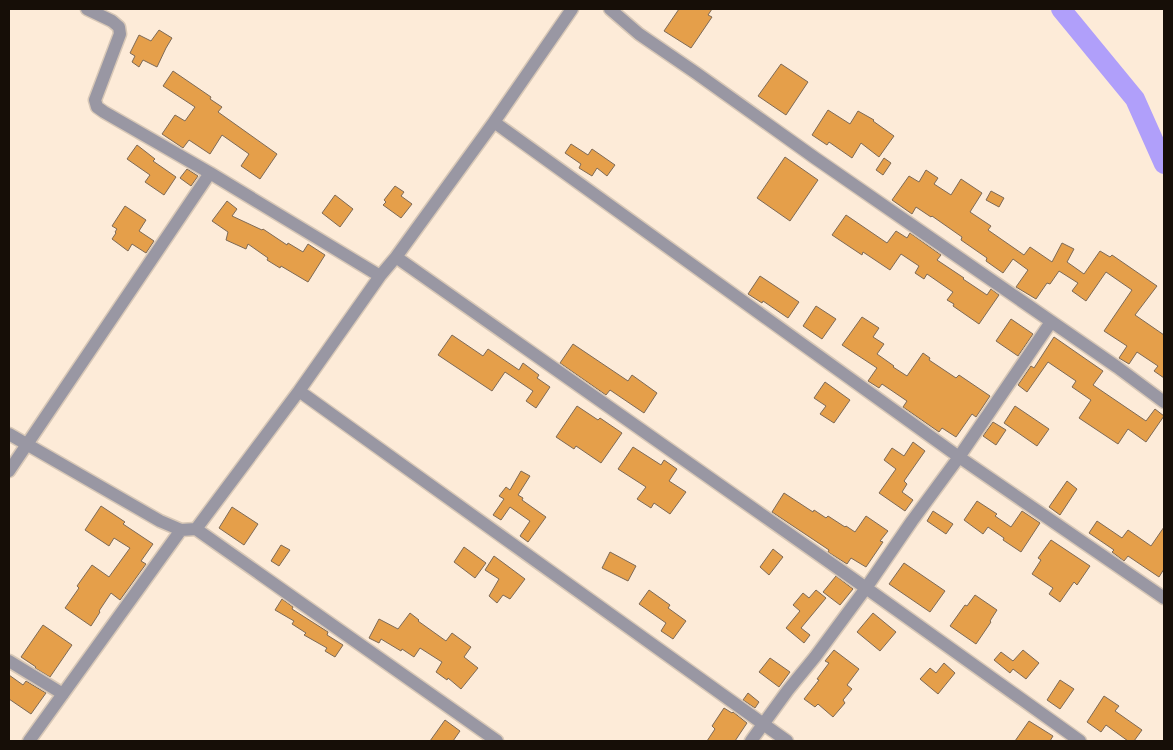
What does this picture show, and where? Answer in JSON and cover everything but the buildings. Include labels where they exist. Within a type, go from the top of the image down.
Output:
[{"type":"street","points":[[87,9],[112,21],[119,27],[120,34],[95,100],[97,107],[380,276]]},
{"type":"street","points":[[196,529],[299,391],[380,276],[396,257],[494,122],[572,9]]},
{"type":"street","points":[[610,9],[639,34],[1117,367],[1164,402]]},
{"type":"street","points":[[494,122],[959,457],[1164,598]]},
{"type":"street","points":[[9,471],[210,173]]},
{"type":"street","points":[[396,257],[1080,741]]},
{"type":"street","points":[[751,741],[866,588],[959,457],[1051,322]]},
{"type":"street","points":[[299,391],[787,741]]},
{"type":"street","points":[[9,434],[160,521],[181,530],[196,529],[497,741]]},
{"type":"street","points":[[28,741],[181,530]]},
{"type":"street","points":[[9,661],[63,694]]},
{"type":"waterway","points":[[1061,9],[1135,99],[1164,164]]}]
